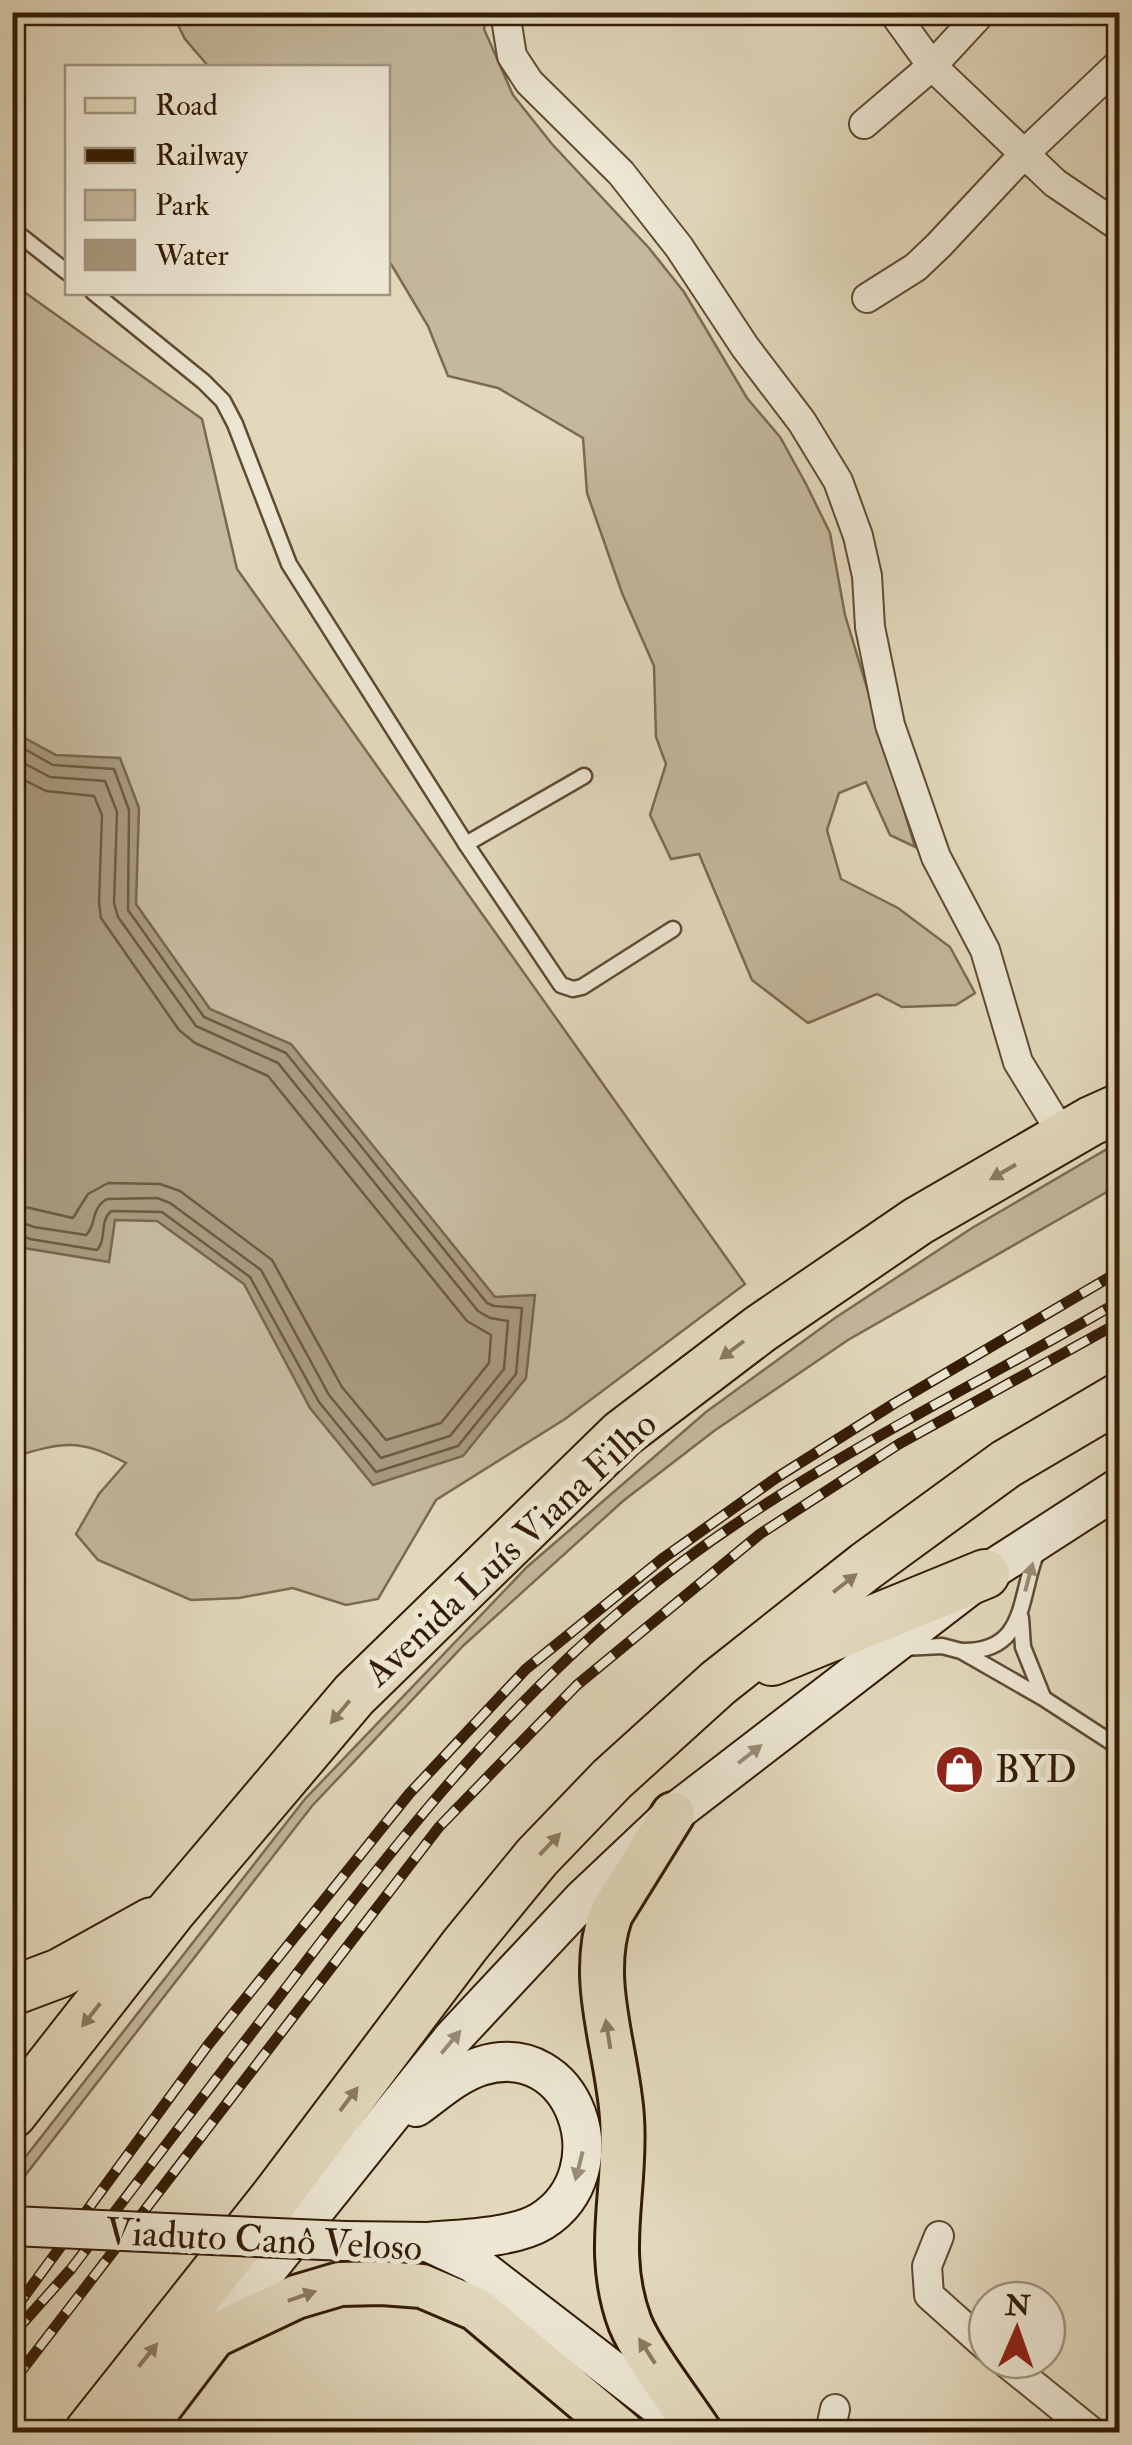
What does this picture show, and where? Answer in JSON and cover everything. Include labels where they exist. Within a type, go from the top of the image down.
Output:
[{"type":"highway","name":"Avenida Luís Viana Filho","points":[[12,2114],[172,1910],[354,1696],[622,1434],[760,1329],[902,1232],[1098,1116]]},
{"type":"highway","points":[[90,2432],[279,2192],[465,1945],[537,1857],[612,1779],[718,1683],[866,1566],[1006,1464],[1120,1396]]},
{"type":"highway","points":[[718,1683],[985,1574]]},
{"type":"highway","points":[[12,1991],[60,1973],[172,1910]]},
{"type":"main road","points":[[141,2432],[454,2038],[582,1900],[673,1814],[883,1650],[985,1574],[1120,1487]]},
{"type":"main road","points":[[673,1814],[611,1914],[605,1929],[603,1985],[622,2114],[624,2157],[615,2242],[617,2279],[632,2326],[697,2432]]},
{"type":"main road","points":[[370,2142],[458,2075],[484,2065],[528,2066],[555,2080],[572,2100],[584,2145],[581,2168],[572,2190],[556,2208],[540,2223],[510,2231],[428,2242]]},
{"type":"main road","name":"Viaduto Canô Veloso","points":[[12,2226],[428,2242],[473,2263],[697,2432]]},
{"type":"main road","points":[[214,2336],[296,2297],[340,2284],[422,2286],[476,2310],[622,2432]]},
{"type":"street","points":[[505,12],[512,56],[529,82],[621,173],[802,422],[838,481],[864,562],[870,627],[890,725],[936,856],[985,950],[1018,1062],[1098,1116]]},
{"type":"street","points":[[893,12],[932,66],[1055,183],[1120,226]]},
{"type":"street","points":[[864,124],[932,66],[982,12]]},
{"type":"street","points":[[867,298],[916,267],[1026,152],[1120,63]]},
{"type":"street","points":[[939,2236],[927,2266],[929,2295],[967,2328]]},
{"type":"street","points":[[1028,2380],[1092,2432]]},
{"type":"lane","points":[[12,228],[65,270]]},
{"type":"lane","points":[[96,295],[223,401],[289,564],[466,844],[561,985],[582,987],[674,930]]},
{"type":"lane","points":[[466,844],[584,776]]},
{"type":"lane","points":[[1043,1698],[1023,1647],[1021,1613],[1032,1564],[1044,1536]]},
{"type":"lane","points":[[883,1650],[931,1646],[980,1652],[1008,1636],[1021,1613]]},
{"type":"lane","points":[[961,1651],[1120,1748]]},
{"type":"green space","points":[[172,13],[488,13],[484,29],[513,95],[684,292],[747,398],[780,437],[806,484],[830,533],[845,615],[915,847],[890,835],[866,782],[839,793],[827,830],[841,879],[898,908],[950,947],[975,993],[956,1005],[902,1007],[877,994],[808,1023],[752,980],[699,854],[671,859],[650,815],[666,764],[656,737],[654,666],[622,593],[587,493],[583,438],[498,388],[448,376],[428,326],[390,264],[390,65],[207,65],[185,39]]},
{"type":"green space","points":[[13,284],[202,419],[237,569],[745,1284],[565,1419],[436,1500],[378,1599],[346,1605],[293,1588],[239,1598],[191,1600],[98,1560],[76,1534],[99,1494],[126,1463],[95,1449],[70,1445],[13,1457]]},
{"type":"green space","points":[[1119,1142],[1119,1185],[848,1340],[714,1431],[623,1501],[464,1645],[312,1806],[13,2191],[13,2173],[305,1799],[527,1567],[706,1412],[835,1318],[972,1228]]},
{"type":"water","points":[[12,731],[56,755],[120,758],[139,808],[136,904],[210,1009],[291,1044],[495,1297],[535,1295],[526,1378],[463,1456],[373,1485],[310,1408],[244,1284],[157,1221],[115,1220],[109,1262],[24,1248],[13,1239]]},
{"type":"railway","points":[[12,2313],[208,2045],[409,1794],[526,1669],[662,1559],[776,1478],[1120,1271]]},
{"type":"railway","points":[[12,2335],[71,2269],[409,1830],[492,1735],[582,1645],[687,1558],[746,1517],[869,1442],[1120,1301]]},
{"type":"railway","points":[[12,2383],[439,1827],[577,1685],[760,1534],[899,1444],[1120,1322]]},
{"type":"place","name":"BYD","points":[[960,1769]]}]
